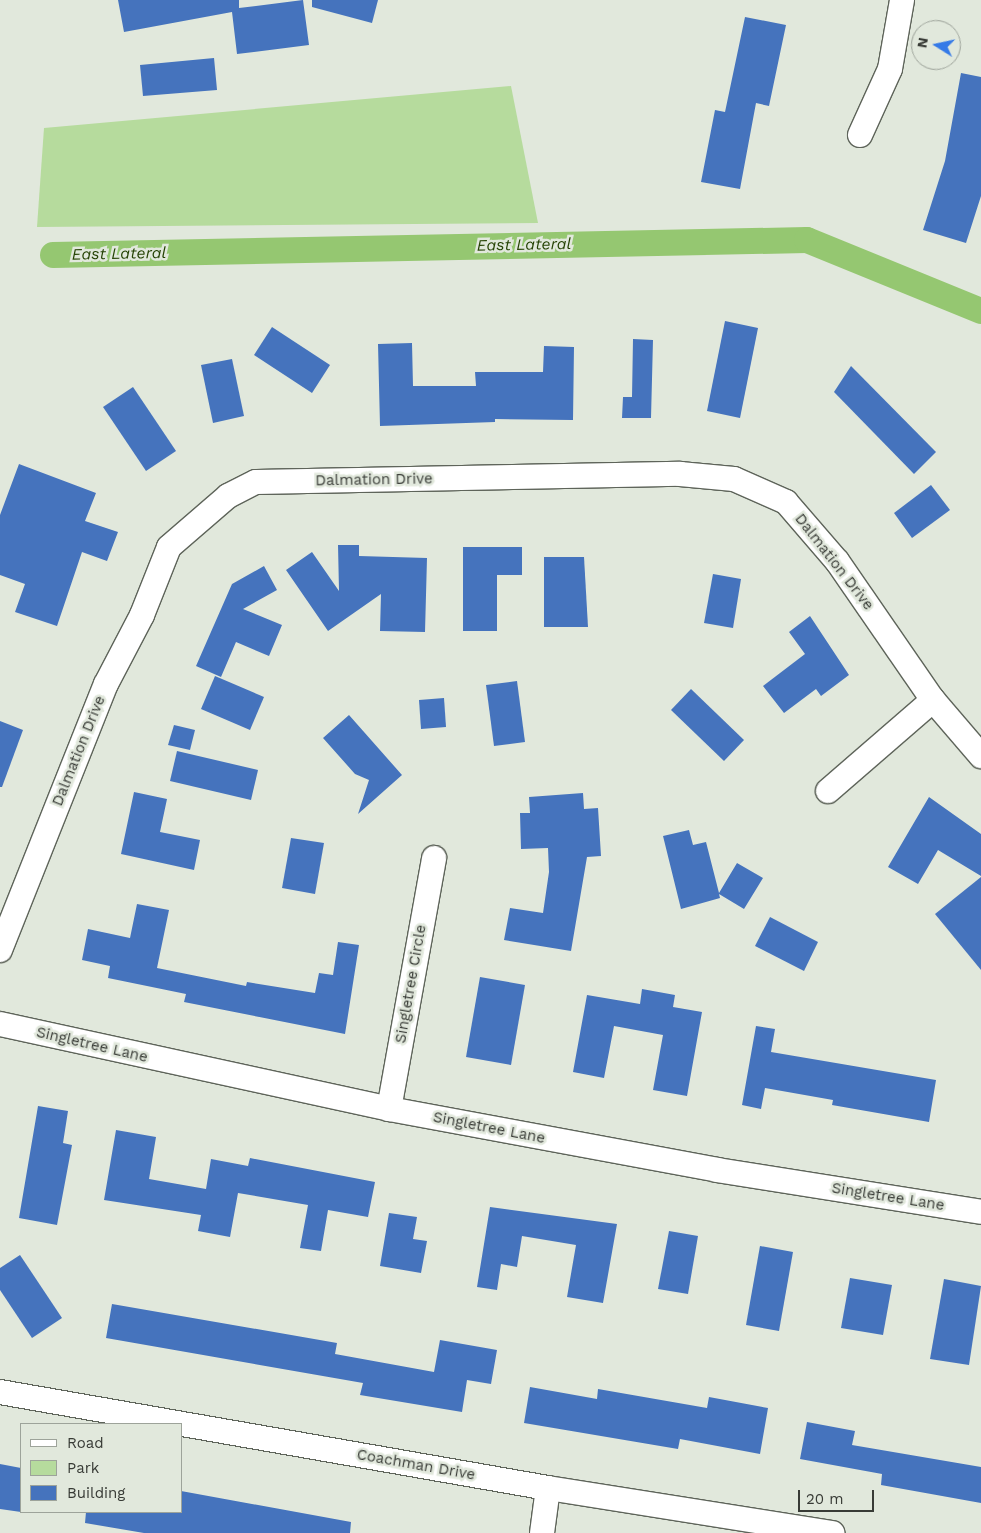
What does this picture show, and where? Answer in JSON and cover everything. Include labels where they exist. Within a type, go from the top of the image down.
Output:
[{"type":"street","points":[[860,135],[890,69],[902,0]]},
{"type":"street","name":"Dalmation Drive","points":[[0,950],[106,684],[142,615],[169,547],[228,496],[256,482],[680,474],[734,479],[786,502],[837,561],[933,700],[981,756]]},
{"type":"street","points":[[828,791],[933,700]]},
{"type":"street","name":"Singletree Circle","points":[[389,1109],[434,858]]},
{"type":"street","name":"Singletree Lane","points":[[0,1024],[389,1109],[717,1170],[981,1212]]},
{"type":"street","name":"Coachman Drive","points":[[0,1392],[177,1423]]},
{"type":"street","name":"Coachman Drive","points":[[182,1424],[548,1488],[832,1533]]},
{"type":"street","points":[[542,1533],[548,1488]]},
{"type":"green space","points":[[511,86],[538,223],[37,227],[44,128]]},
{"type":"building","points":[[118,0],[239,0],[239,8],[303,0],[309,45],[237,54],[232,12],[124,32]]},
{"type":"building","points":[[312,0],[378,0],[372,23],[312,7]]},
{"type":"building","points":[[745,17],[786,25],[769,106],[756,103],[740,189],[701,182],[715,110],[725,112]]},
{"type":"building","points":[[214,58],[217,90],[143,96],[140,65]]},
{"type":"building","points":[[961,73],[981,77],[981,196],[966,243],[923,230],[945,161]]},
{"type":"building","points":[[725,321],[758,328],[740,418],[707,411]]},
{"type":"building","points":[[272,327],[330,365],[312,393],[254,355]]},
{"type":"building","points":[[633,339],[653,340],[651,418],[622,418],[623,397],[632,397]]},
{"type":"building","points":[[412,343],[413,386],[476,386],[475,372],[543,372],[544,346],[574,347],[573,420],[495,419],[495,422],[380,426],[378,344]]},
{"type":"building","points":[[232,359],[244,416],[213,423],[201,365]]},
{"type":"building","points":[[851,366],[936,452],[914,474],[834,392]]},
{"type":"building","points":[[133,387],[176,451],[146,471],[103,407]]},
{"type":"building","points":[[19,464],[96,493],[85,521],[118,532],[107,561],[82,552],[57,626],[15,612],[25,584],[0,575],[0,515]]},
{"type":"building","points":[[931,485],[950,510],[912,538],[894,513]]},
{"type":"building","points":[[338,545],[359,545],[359,556],[427,558],[425,632],[380,631],[381,594],[328,631],[286,570],[312,552],[339,591]]},
{"type":"building","points":[[463,547],[522,547],[522,575],[497,575],[497,631],[463,631]]},
{"type":"building","points":[[544,557],[584,557],[588,627],[544,627]]},
{"type":"building","points":[[264,566],[277,590],[243,609],[282,625],[269,656],[236,642],[221,677],[196,666],[232,584]]},
{"type":"building","points":[[713,574],[741,579],[733,628],[704,623]]},
{"type":"building","points":[[810,616],[849,675],[821,696],[816,689],[784,713],[763,686],[805,654],[789,632]]},
{"type":"building","points":[[215,676],[264,697],[250,730],[201,709]]},
{"type":"building","points":[[517,681],[525,742],[494,746],[486,685]]},
{"type":"building","points":[[691,689],[744,740],[724,761],[671,710]]},
{"type":"building","points":[[444,698],[446,727],[421,729],[419,700]]},
{"type":"building","points":[[349,715],[402,775],[358,814],[369,780],[355,774],[323,738]]},
{"type":"building","points":[[0,721],[23,730],[2,787],[0,787]]},
{"type":"building","points":[[174,725],[195,730],[190,750],[168,745]]},
{"type":"building","points":[[177,751],[258,770],[251,800],[170,781]]},
{"type":"building","points":[[134,792],[167,799],[160,832],[200,840],[194,870],[121,854]]},
{"type":"building","points":[[583,793],[584,809],[598,808],[601,856],[587,857],[571,951],[504,940],[510,908],[543,913],[549,872],[548,848],[521,849],[520,813],[530,813],[529,797]]},
{"type":"building","points":[[929,797],[981,834],[981,876],[938,850],[918,884],[888,867]]},
{"type":"building","points":[[689,830],[693,845],[706,842],[719,893],[737,863],[763,878],[744,909],[719,894],[720,898],[681,909],[663,836]]},
{"type":"building","points":[[291,838],[324,843],[315,894],[282,888]]},
{"type":"building","points":[[981,877],[981,970],[935,914]]},
{"type":"building","points":[[137,904],[169,910],[157,968],[246,986],[247,982],[315,993],[319,973],[333,975],[338,942],[359,945],[345,1034],[184,1002],[186,994],[108,978],[110,966],[82,960],[88,929],[130,938]]},
{"type":"building","points":[[770,917],[818,942],[804,971],[755,946]]},
{"type":"building","points":[[480,977],[525,985],[511,1065],[466,1057]]},
{"type":"building","points":[[642,989],[675,995],[673,1007],[702,1012],[687,1096],[653,1090],[663,1035],[614,1026],[604,1078],[573,1072],[587,995],[640,1004]]},
{"type":"building","points":[[756,1026],[775,1029],[771,1052],[936,1080],[929,1122],[832,1105],[833,1100],[765,1088],[761,1109],[742,1105]]},
{"type":"building","points":[[38,1106],[68,1111],[63,1143],[72,1145],[57,1225],[19,1218]]},
{"type":"building","points":[[116,1130],[156,1137],[149,1179],[206,1189],[211,1159],[248,1166],[250,1158],[375,1182],[368,1217],[328,1210],[321,1251],[300,1248],[308,1205],[238,1193],[230,1237],[198,1231],[201,1215],[104,1200]]},
{"type":"building","points":[[490,1207],[617,1224],[603,1303],[567,1297],[576,1245],[522,1236],[517,1267],[501,1264],[497,1290],[477,1287]]},
{"type":"building","points":[[389,1213],[417,1217],[413,1239],[427,1241],[421,1273],[380,1266]]},
{"type":"building","points":[[669,1231],[698,1236],[688,1294],[658,1289]]},
{"type":"building","points":[[760,1246],[793,1252],[779,1331],[746,1325]]},
{"type":"building","points":[[20,1255],[62,1318],[32,1338],[0,1290],[0,1268]]},
{"type":"building","points":[[850,1278],[892,1285],[883,1335],[841,1328]]},
{"type":"building","points":[[944,1279],[981,1286],[969,1365],[930,1359]]},
{"type":"building","points":[[112,1304],[337,1343],[335,1354],[434,1372],[440,1340],[497,1350],[491,1384],[467,1380],[462,1412],[360,1395],[363,1383],[106,1338]]},
{"type":"building","points":[[530,1387],[597,1399],[598,1389],[707,1408],[709,1397],[768,1408],[760,1454],[680,1439],[678,1449],[524,1423]]},
{"type":"building","points":[[807,1422],[855,1431],[852,1445],[981,1467],[981,1503],[881,1485],[882,1474],[800,1459]]},
{"type":"building","points":[[0,1464],[20,1468],[20,1512],[0,1509]]},
{"type":"building","points":[[182,1491],[351,1522],[350,1533],[144,1533],[85,1523],[86,1513],[182,1513]]},
{"type":"waterway","name":"East Lateral","points":[[53,255],[807,240],[981,311]]}]
